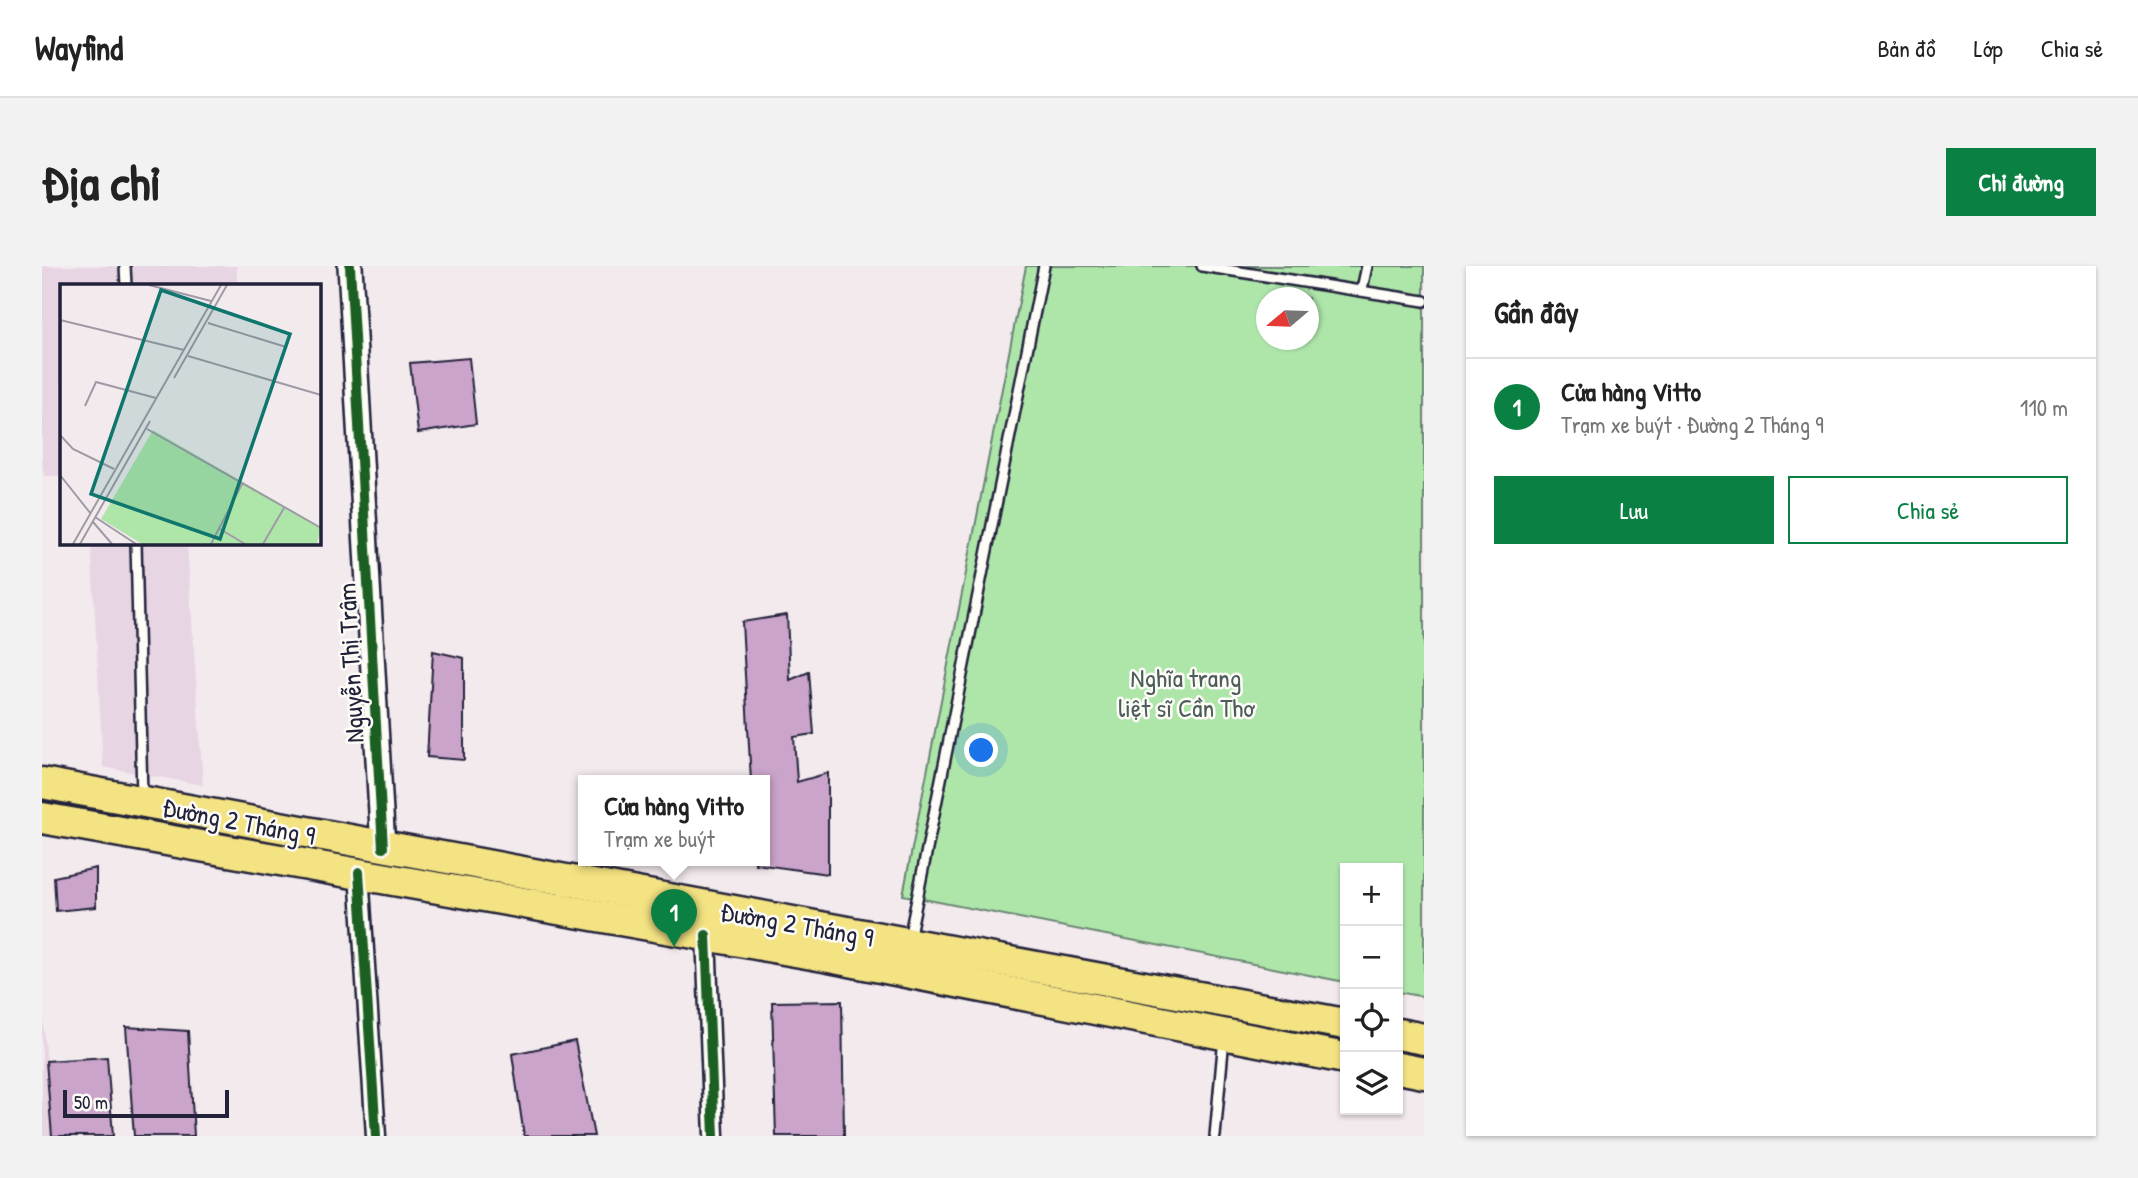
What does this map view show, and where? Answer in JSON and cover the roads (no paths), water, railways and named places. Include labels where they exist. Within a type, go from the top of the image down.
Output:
[{"type":"highway","name":"Đường 2 Tháng 9","points":[[42,783],[1340,1023]]},
{"type":"highway","name":"Đường 2 Tháng 9","points":[[42,818],[706,934],[1340,1057]]},
{"type":"highway","points":[[1206,999],[1213,1034]]},
{"type":"highway","points":[[1403,1035],[1424,1039]]},
{"type":"highway","points":[[1403,1069],[1424,1073]]},
{"type":"street","name":"Nguyễn Thị Trâm","points":[[350,266],[383,848]]},
{"type":"street","points":[[359,872],[376,1136]]},
{"type":"street","points":[[706,934],[714,1136]]},
{"type":"lane","points":[[125,266],[126,284]]},
{"type":"lane","points":[[908,944],[1044,266]]},
{"type":"lane","points":[[1202,266],[1362,289],[1424,301]]},
{"type":"lane","points":[[1362,289],[1367,266]]},
{"type":"lane","points":[[136,544],[143,802]]},
{"type":"lane","points":[[1213,1034],[1215,1136]]},
{"type":"place","name":"Cửa hàng Vitto","points":[[674,947]]},
{"type":"park label","name":"Nghĩa trang liệt sĩ Cần Thơ","points":[[1186,692]]}]
